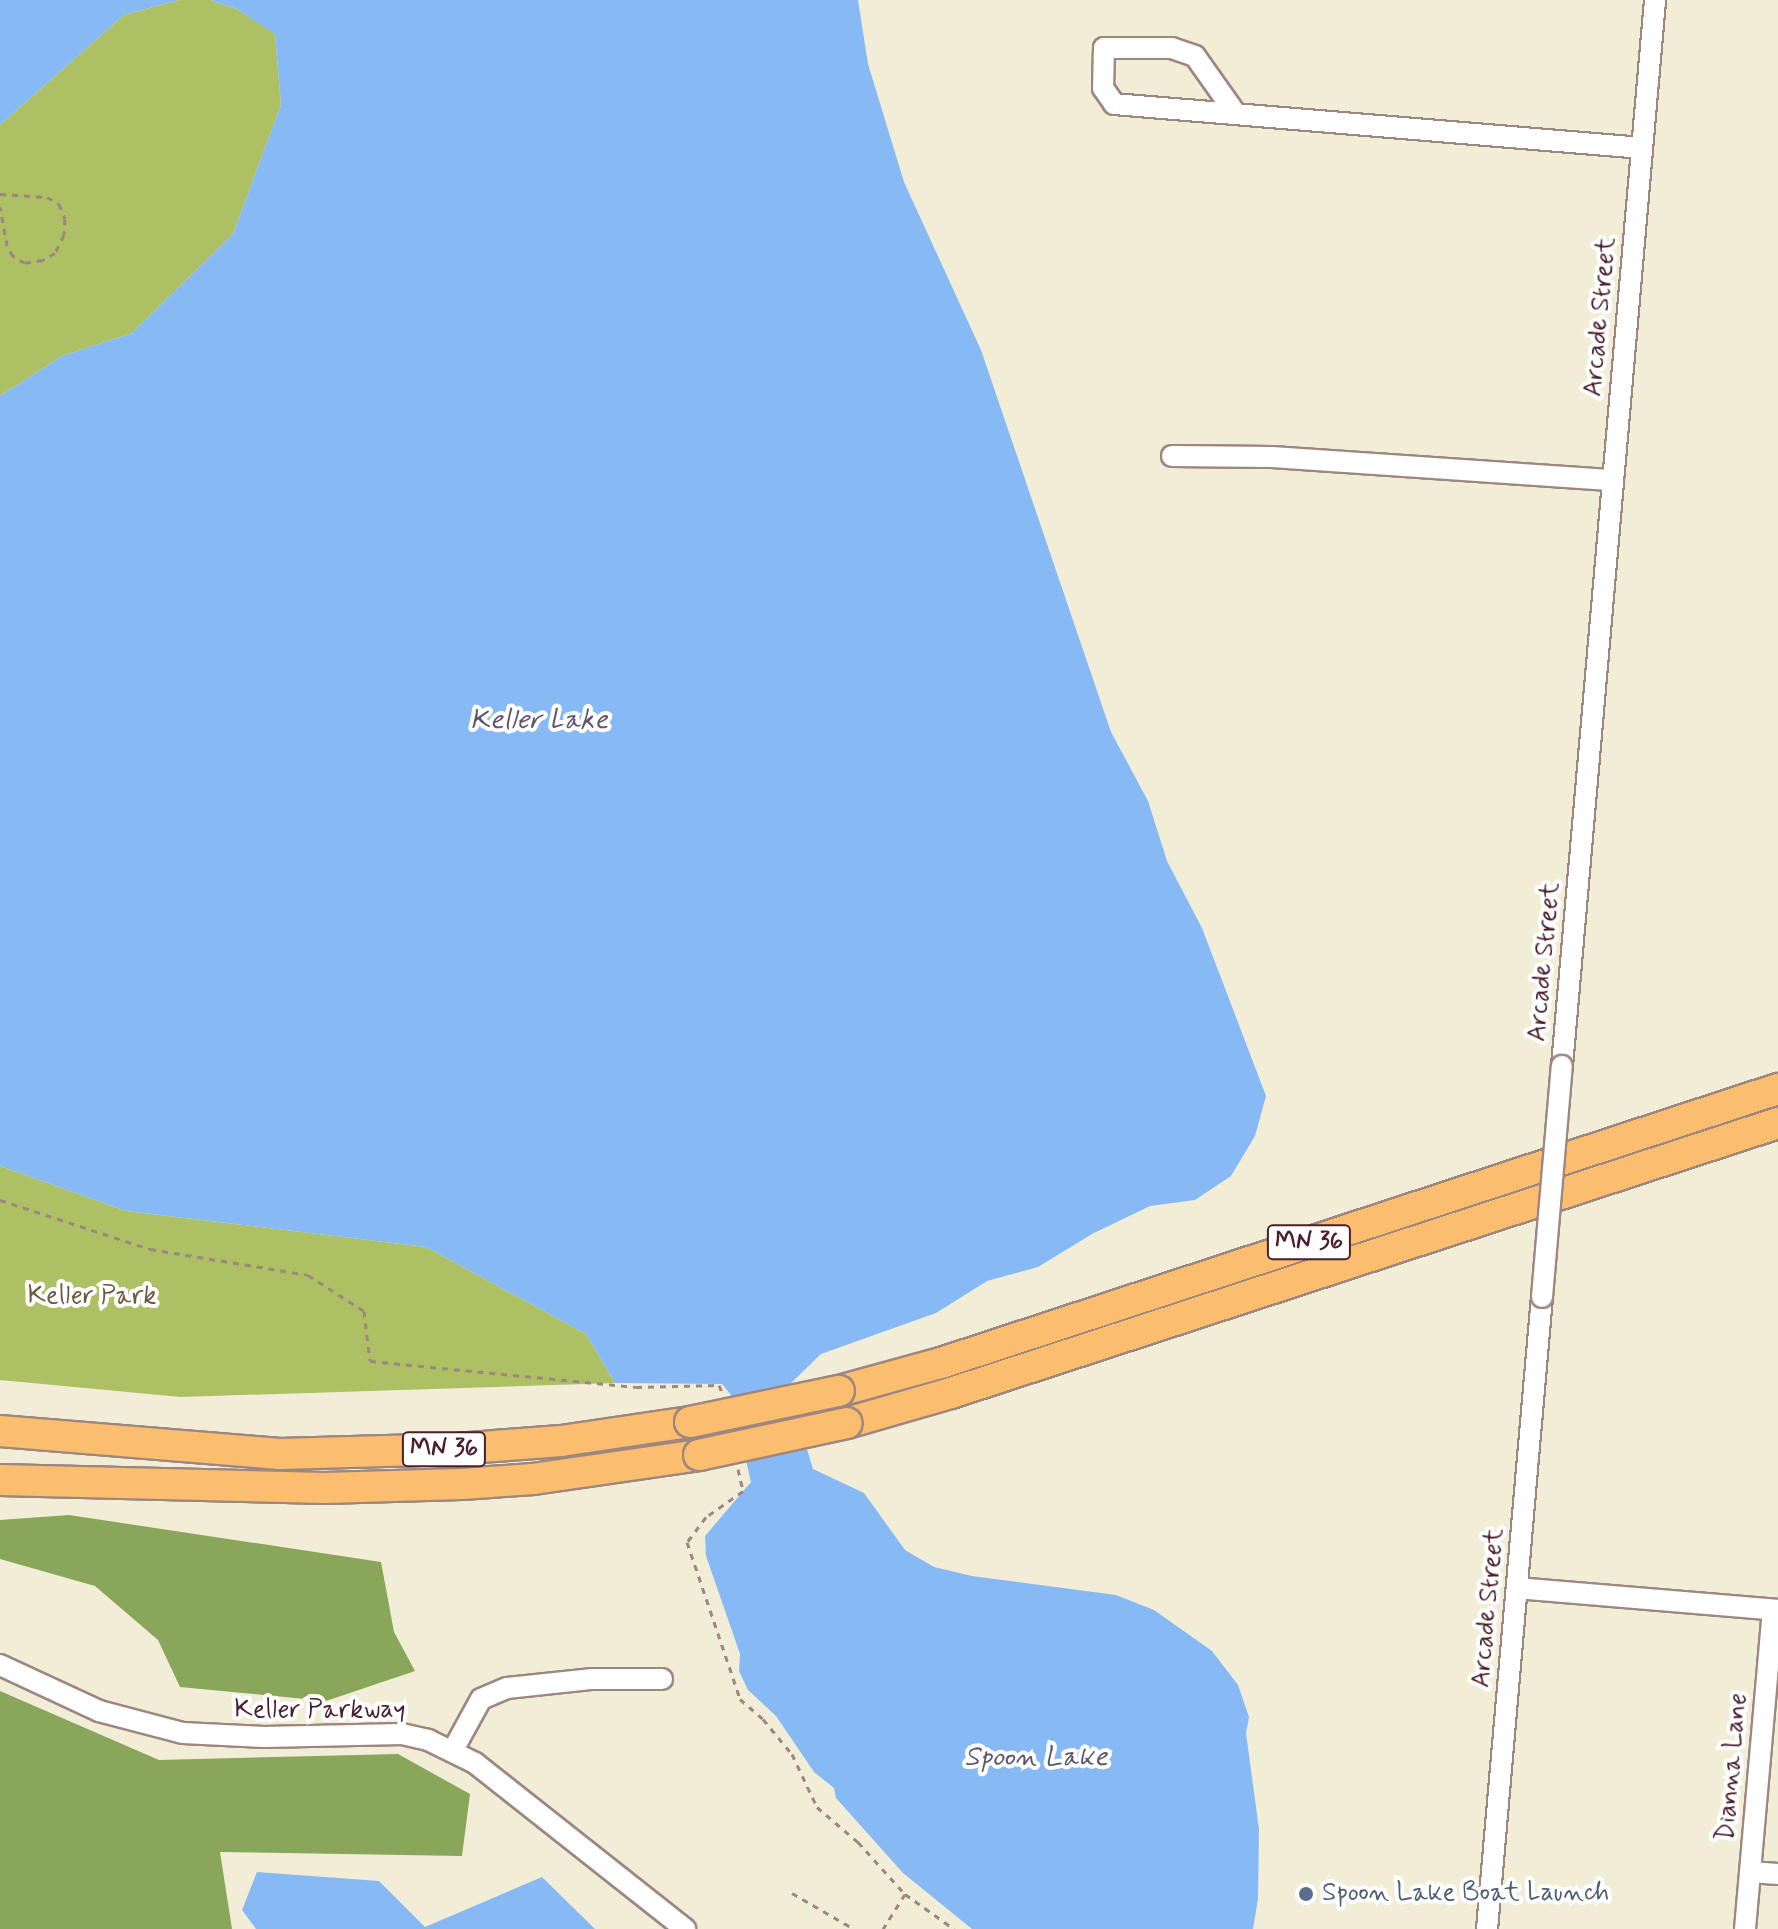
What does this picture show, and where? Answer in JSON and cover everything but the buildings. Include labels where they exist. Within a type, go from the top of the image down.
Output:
[{"type":"highway","name":"MN 36","points":[[0,1431],[197,1450],[280,1454],[456,1449],[561,1441],[690,1422],[839,1391],[941,1363],[1778,1089]]},
{"type":"highway","name":"MN 36","points":[[0,1461],[325,1488],[533,1479],[699,1455],[847,1423],[951,1393],[1778,1123]]},
{"type":"highway","points":[[0,1415],[197,1450]]},
{"type":"highway","points":[[0,1480],[325,1488]]},
{"type":"street","name":"Arcade Street","points":[[1487,1929],[1655,0]]},
{"type":"street","points":[[1236,114],[1195,56],[1172,48],[1104,48],[1103,88],[1114,104],[1642,148]]},
{"type":"street","points":[[1172,456],[1272,457],[1613,480]]},
{"type":"street","points":[[1517,1588],[1775,1610]]},
{"type":"street","name":"Dianna Lane","points":[[1745,1929],[1775,1610]]},
{"type":"street","name":"Keller Parkway","points":[[0,1665],[99,1711],[183,1733],[264,1737],[402,1734],[453,1750],[475,1763],[685,1929]]},
{"type":"street","points":[[453,1750],[481,1699],[507,1688],[591,1679],[662,1679]]},
{"type":"street","points":[[1750,1872],[1778,1874]]},
{"type":"path","points":[[0,194],[47,197],[59,204],[65,219],[64,235],[55,253],[43,260],[25,263],[13,256],[7,246],[0,207]]},
{"type":"path","points":[[0,1200],[150,1249],[308,1275],[364,1311],[370,1361],[636,1387],[719,1385],[723,1396]]},
{"type":"path","points":[[743,1491],[706,1517],[687,1542],[740,1699],[763,1719],[792,1754],[817,1807],[858,1842],[905,1894],[954,1929]]},
{"type":"path","points":[[792,1893],[854,1929]]},
{"type":"path","points":[[883,1929],[905,1894]]},
{"type":"green space","points":[[179,0],[210,0],[237,9],[275,33],[281,105],[233,234],[132,333],[62,356],[0,396],[0,125],[124,15]]},
{"type":"green space","name":"Keller Park","points":[[0,1166],[126,1211],[426,1247],[586,1334],[615,1383],[181,1397],[0,1380]]},
{"type":"green space","points":[[69,1515],[381,1562],[394,1632],[415,1671],[326,1701],[180,1687],[158,1640],[95,1586],[0,1559],[0,1520]]},
{"type":"green space","points":[[0,1691],[159,1760],[398,1754],[470,1794],[462,1856],[220,1852],[232,1929],[0,1929]]},
{"type":"water","points":[[0,0],[179,0],[124,15],[0,125]]},
{"type":"water","name":"Keller Lake","points":[[210,0],[858,0],[868,64],[904,182],[981,350],[1111,732],[1148,801],[1167,861],[1202,928],[1266,1096],[1255,1136],[1231,1176],[1195,1200],[1150,1206],[1092,1234],[1038,1267],[987,1281],[936,1313],[821,1354],[788,1386],[813,1469],[864,1493],[905,1550],[934,1567],[972,1576],[1116,1595],[1154,1610],[1212,1651],[1238,1685],[1249,1717],[1246,1733],[1259,1829],[1258,1899],[1253,1929],[972,1929],[903,1873],[836,1798],[834,1788],[814,1772],[776,1716],[748,1690],[739,1671],[740,1654],[706,1556],[705,1536],[751,1482],[731,1395],[722,1384],[615,1383],[586,1334],[426,1247],[126,1211],[0,1166],[0,396],[62,356],[132,333],[233,234],[281,105],[275,34],[237,9]]},
{"type":"water","points":[[257,1872],[379,1881],[425,1927],[542,1877],[595,1929],[256,1929],[242,1910]]},
{"type":"place","name":"Spoon Lake Boat Launch","points":[[1306,1894]]},
{"type":"water label","name":"Spoon Lake","points":[[1036,1758]]}]
